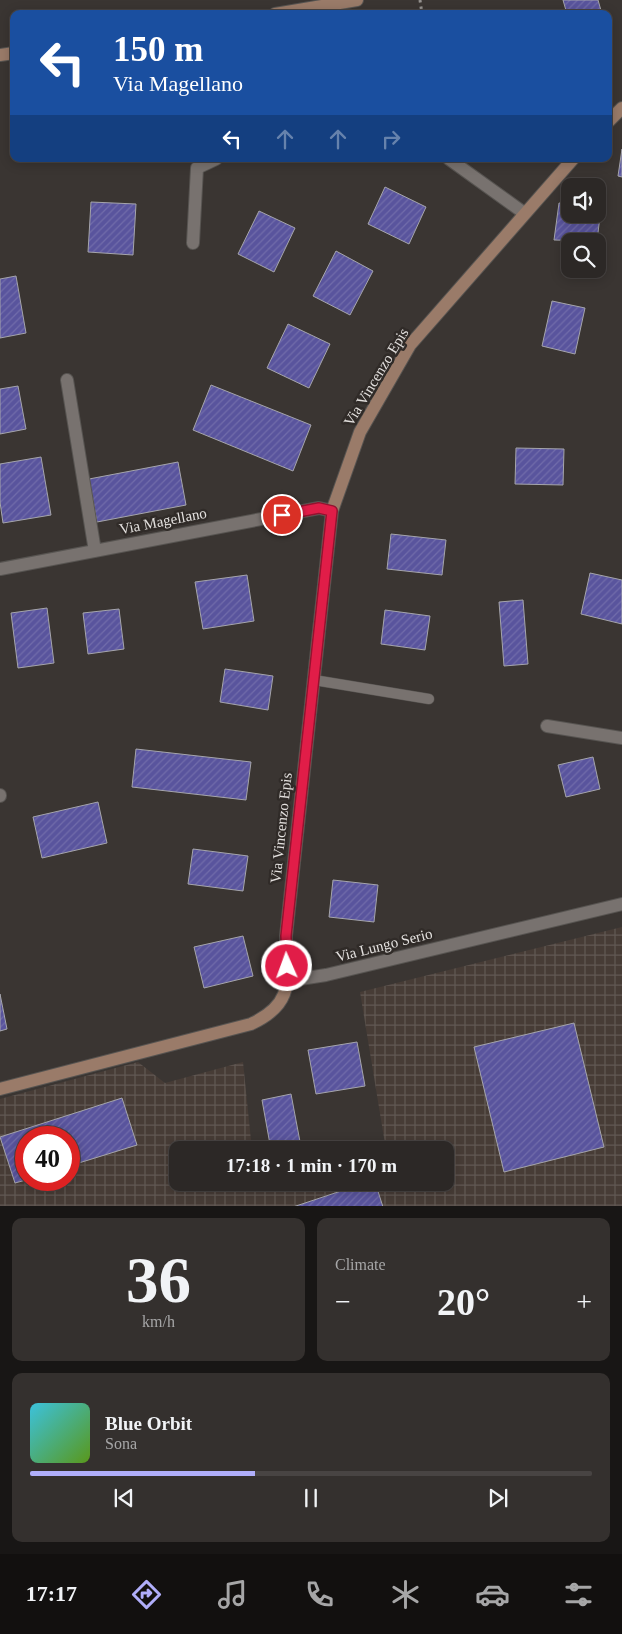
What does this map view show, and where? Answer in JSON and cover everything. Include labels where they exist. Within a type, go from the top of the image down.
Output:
[{"type":"street","points":[[298,10],[357,0]]},
{"type":"street","points":[[612,118],[622,108]]},
{"type":"street","points":[[193,243],[197,168],[210,162]]},
{"type":"street","points":[[453,162],[524,213]]},
{"type":"street","name":"Via Vincenzo Epis","points":[[287,981],[286,936],[332,511],[360,432],[410,345],[570,162]]},
{"type":"street","points":[[67,380],[95,551]]},
{"type":"street","name":"Via Magellano","points":[[0,569],[319,508],[332,511]]},
{"type":"street","points":[[547,726],[622,738]]},
{"type":"street","name":"Via Lungo Serio","points":[[287,981],[326,975],[622,904]]},
{"type":"street","points":[[0,1089],[251,1024],[272,1013],[283,996],[287,981]]},
{"type":"lane","points":[[314,680],[429,699]]},
{"type":"shaded area","points":[[622,927],[622,1206],[0,1206],[0,1099],[138,1062],[165,1083],[243,1062],[251,1141],[169,1141],[169,1191],[454,1191],[454,1141],[385,1141],[360,992]]},
{"type":"building","points":[[563,0],[598,0],[601,10],[566,10]]},
{"type":"building","points":[[622,149],[622,177],[618,176]]},
{"type":"building","points":[[385,187],[426,207],[409,244],[368,224]]},
{"type":"building","points":[[91,202],[136,204],[133,255],[88,252]]},
{"type":"building","points":[[559,203],[561,203],[561,223],[599,223],[598,233],[561,233],[561,240],[554,240]]},
{"type":"building","points":[[259,211],[295,228],[274,272],[238,254]]},
{"type":"building","points":[[336,251],[373,271],[350,315],[313,296]]},
{"type":"building","points":[[16,276],[26,333],[0,338],[0,279]]},
{"type":"building","points":[[552,301],[585,308],[575,354],[542,346]]},
{"type":"building","points":[[288,324],[330,344],[309,388],[267,368]]},
{"type":"building","points":[[211,385],[311,425],[293,471],[193,430]]},
{"type":"building","points":[[18,386],[26,429],[0,434],[0,389]]},
{"type":"building","points":[[516,448],[564,449],[563,485],[515,484]]},
{"type":"building","points":[[41,457],[51,515],[3,523],[0,502],[0,464]]},
{"type":"building","points":[[178,462],[186,505],[97,522],[89,479]]},
{"type":"building","points":[[391,534],[446,540],[442,575],[387,569]]},
{"type":"building","points":[[590,573],[622,580],[622,624],[581,614]]},
{"type":"building","points":[[247,575],[254,621],[203,629],[195,582]]},
{"type":"building","points":[[523,600],[528,664],[504,666],[499,602]]},
{"type":"building","points":[[47,608],[54,663],[18,668],[11,613]]},
{"type":"building","points":[[119,609],[124,649],[88,654],[83,613]]},
{"type":"building","points":[[385,610],[430,616],[425,650],[381,644]]},
{"type":"building","points":[[225,669],[273,676],[268,710],[220,702]]},
{"type":"building","points":[[136,749],[251,762],[246,800],[132,787]]},
{"type":"building","points":[[593,757],[600,789],[566,797],[558,765]]},
{"type":"building","points":[[98,802],[107,843],[42,858],[33,817]]},
{"type":"building","points":[[193,849],[248,856],[243,891],[188,884]]},
{"type":"building","points":[[333,880],[378,885],[374,922],[329,917]]},
{"type":"building","points":[[243,936],[253,976],[204,988],[194,947]]},
{"type":"building","points":[[0,994],[7,1029],[0,1031]]},
{"type":"building","points":[[574,1023],[604,1147],[504,1172],[474,1047]]},
{"type":"building","points":[[357,1042],[365,1086],[316,1094],[308,1050]]},
{"type":"building","points":[[291,1094],[300,1141],[269,1141],[262,1100]]},
{"type":"building","points":[[122,1098],[137,1145],[80,1163],[80,1126],[34,1126]]},
{"type":"building","points":[[15,1132],[15,1183],[0,1137]]},
{"type":"building","points":[[341,1191],[378,1191],[383,1206],[296,1206]]},
{"type":"route","points":[[282,515],[319,508],[332,511],[286,936],[287,966]]}]
